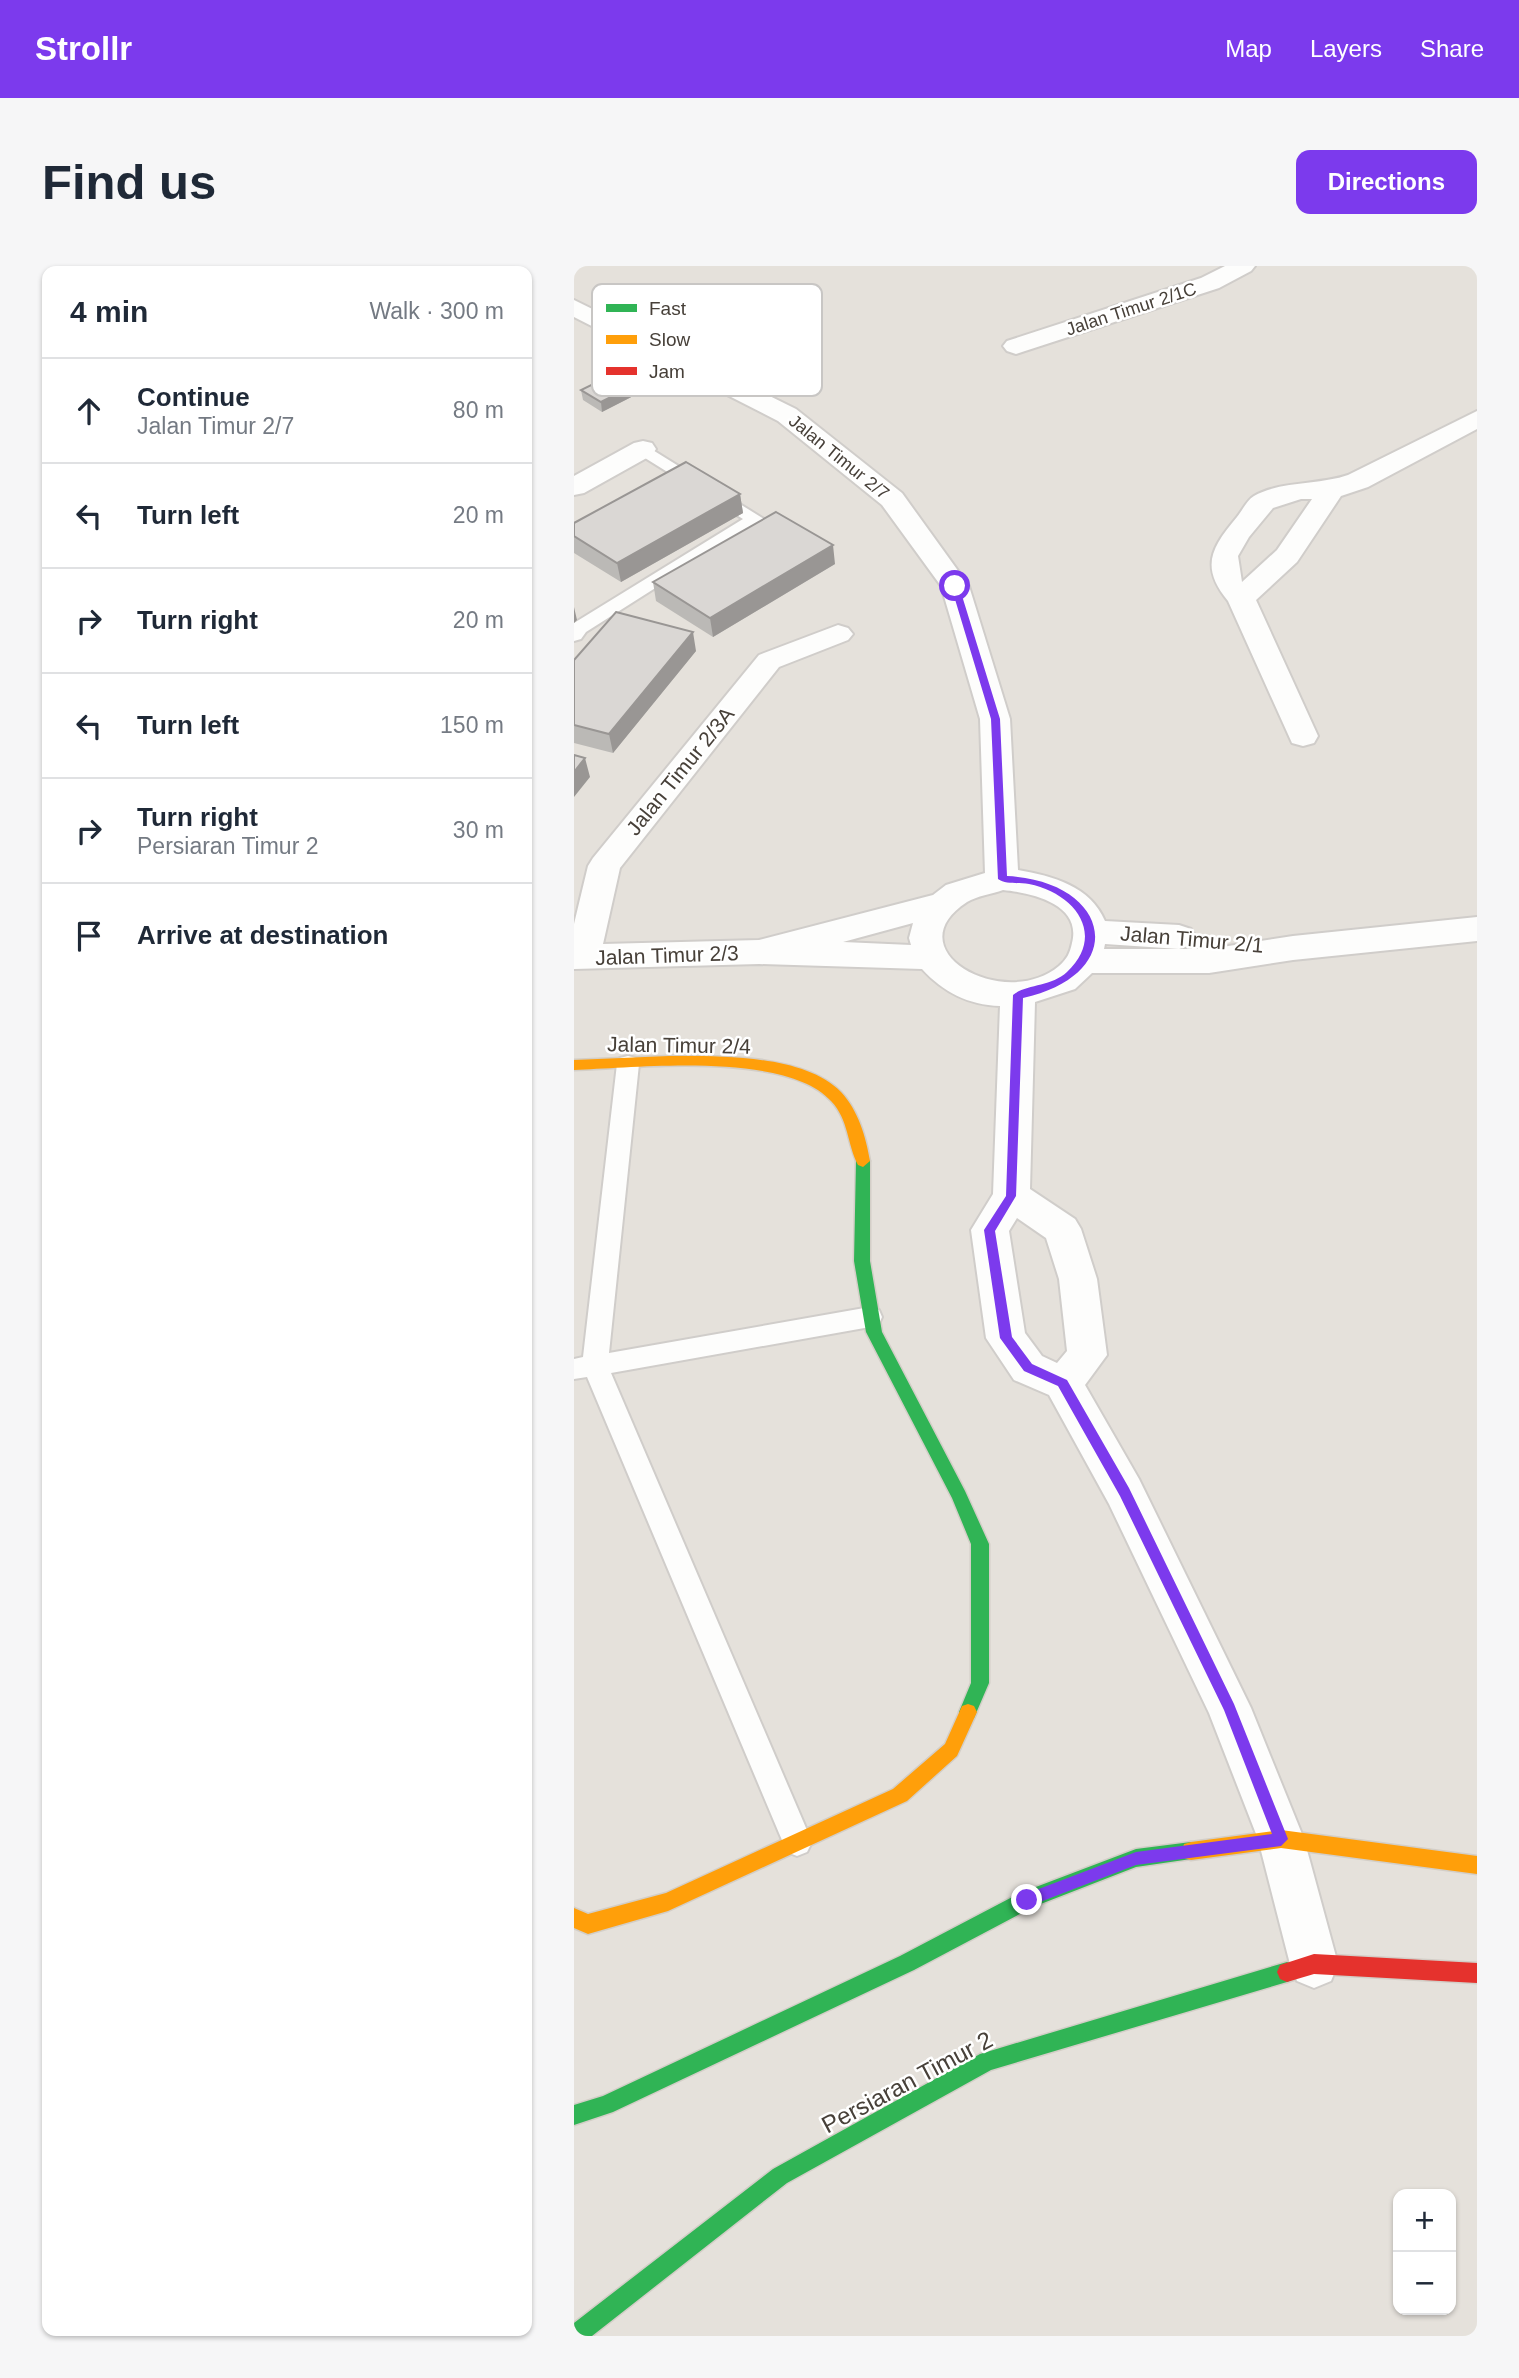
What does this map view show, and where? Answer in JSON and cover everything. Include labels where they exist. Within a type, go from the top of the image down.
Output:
[{"type":"street","name":"Jalan Timur 2/1C","points":[[1016,346],[1210,283],[1243,266]]},
{"type":"street","name":"Jalan Timur 2/7","points":[[574,307],[592,316]]},
{"type":"street","name":"Jalan Timur 2/7","points":[[750,396],[787,415],[892,499],[955,586],[995,719],[1002,879]]},
{"type":"street","points":[[1303,736],[1241,598],[1228,583],[1224,556],[1237,534],[1263,502],[1299,491],[1331,490],[1358,481],[1477,419]]},
{"type":"street","points":[[574,487],[643,449]]},
{"type":"street","points":[[1241,598],[1287,556],[1331,490]]},
{"type":"street","name":"Jalan Timur 2/3A","points":[[579,957],[604,866],[637,823],[769,661],[838,634]]},
{"type":"street","points":[[1002,879],[1028,880],[1052,887],[1071,899],[1085,914],[1087,946],[1068,977],[1045,989],[1018,995],[990,995],[964,988],[943,975],[930,958],[925,940],[928,922],[939,905],[956,891],[978,883],[1002,879]]},
{"type":"street","points":[[759,952],[939,905]]},
{"type":"street","name":"Jalan Timur 2/1","points":[[1087,946],[1209,961],[1293,948],[1477,929]]},
{"type":"street","points":[[759,952],[930,958]]},
{"type":"street","name":"Jalan Timur 2/3","points":[[579,957],[759,952]]},
{"type":"street","points":[[1018,995],[1011,1196],[990,1230],[1006,1338],[1028,1368],[1062,1383],[1124,1492],[1218,1684],[1281,1839],[1314,1964]]},
{"type":"street","name":"Jalan Timur 2/4","points":[[574,1065],[745,1063],[792,1073],[829,1089],[850,1116],[864,1166],[862,1250],[870,1317]]},
{"type":"street","points":[[1011,1196],[1062,1228],[1078,1279],[1087,1355],[1062,1383]]},
{"type":"street","points":[[574,1918],[588,1924],[668,1902],[900,1795],[951,1750],[979,1683],[980,1544],[959,1496],[878,1343],[870,1317]]},
{"type":"street","points":[[574,2115],[606,2105],[895,1969],[1027,1900],[1136,1858],[1281,1839],[1477,1866]]},
{"type":"street","name":"Persiaran Timur 2","points":[[575,2336],[780,2176],[987,2061],[1314,1964],[1477,1973]]},
{"type":"lane","points":[[574,635],[579,628],[755,519],[643,449]]},
{"type":"lane","points":[[628,1065],[584,1367],[797,1842]]},
{"type":"lane","points":[[584,1367],[870,1317]]},
{"type":"shaded area","points":[[574,266],[1477,266],[1477,2336],[574,2336]]},
{"type":"building","points":[[592,385],[592,396],[613,396],[601,402],[581,390]]},
{"type":"building","points":[[686,462],[740,494],[617,563],[574,536],[574,523]]},
{"type":"building","points":[[776,512],[833,545],[710,618],[653,582]]},
{"type":"building","points":[[616,612],[693,632],[609,734],[574,725],[574,660]]},
{"type":"building","points":[[574,755],[585,758],[574,772]]},
{"type":"traffic: fast","points":[[863,1161],[862,1261],[874,1332],[959,1496],[980,1544],[980,1683],[968,1712]]},
{"type":"traffic: fast","points":[[574,2115],[606,2105],[907,1963],[1027,1900],[1136,1858],[1191,1851]]},
{"type":"traffic: fast","points":[[575,2336],[780,2176],[987,2061],[1287,1972]]},
{"type":"traffic: slow","points":[[574,1065],[705,1061],[741,1063],[804,1076],[828,1089],[842,1103],[856,1132],[863,1161]]},
{"type":"traffic: slow","points":[[574,1918],[588,1924],[668,1902],[900,1795],[951,1750],[968,1712]]},
{"type":"traffic: slow","points":[[1191,1851],[1281,1839],[1477,1865]]},
{"type":"traffic: jam","points":[[1287,1972],[1314,1964],[1477,1973]]},
{"type":"route","points":[[955,586],[995,719],[1002,879],[1028,880],[1052,887],[1071,899],[1085,914],[1091,932],[1090,947],[1084,961],[1068,977],[1045,989],[1018,995],[1011,1196],[990,1230],[1006,1338],[1028,1368],[1062,1383],[1124,1492],[1229,1708],[1281,1839],[1136,1858],[1027,1900]]}]
